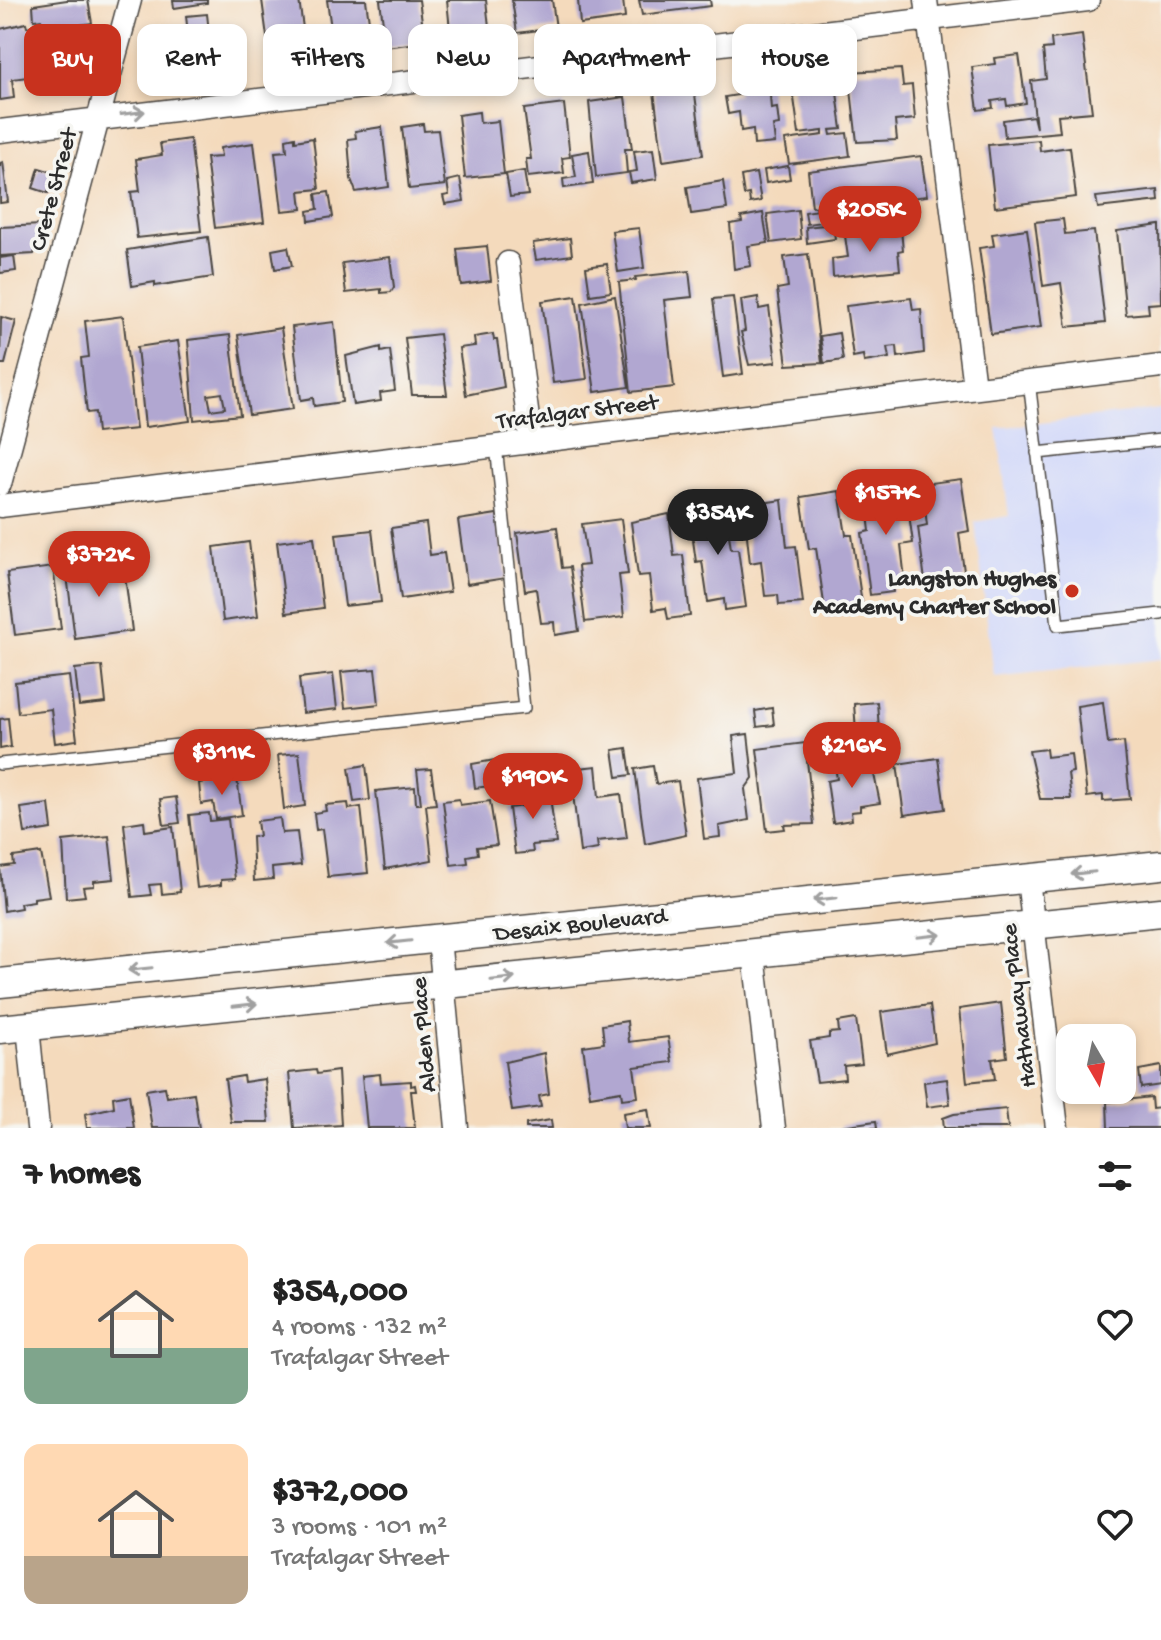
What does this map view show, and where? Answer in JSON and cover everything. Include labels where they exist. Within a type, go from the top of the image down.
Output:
[{"type":"street","name":"Crete Street","points":[[0,484],[130,0]]},
{"type":"street","points":[[0,131],[928,9],[1088,0]]},
{"type":"street","points":[[928,9],[974,387]]},
{"type":"street","points":[[508,263],[531,442]]},
{"type":"street","name":"Trafalgar Street","points":[[0,506],[1161,366]]},
{"type":"street","name":"Desaix Boulevard","points":[[0,983],[1161,865]]},
{"type":"street","name":"Hathaway Place","points":[[1028,879],[1057,1128]]},
{"type":"street","name":"Desaix Boulevard","points":[[14,1028],[1161,912]]},
{"type":"street","name":"Alden Place","points":[[439,938],[457,1128]]},
{"type":"street","points":[[754,954],[774,1128]]},
{"type":"street","points":[[14,1028],[38,1128]]},
{"type":"lane","points":[[1029,381],[1058,625],[1161,614]]},
{"type":"lane","points":[[1037,453],[1161,440]]},
{"type":"lane","points":[[0,764],[524,708],[496,446]]},
{"type":"shaded area","name":"Langston Hughes Academy Charter School","points":[[1161,409],[1161,659],[994,677],[975,522],[1009,516],[997,428]]},
{"type":"building","points":[[88,0],[92,23],[42,24],[41,19],[34,20],[33,5]]},
{"type":"building","points":[[173,0],[207,0],[207,3],[174,8]]},
{"type":"building","points":[[262,0],[299,0],[302,24],[265,24]]},
{"type":"building","points":[[327,0],[366,0],[369,24],[330,24]]},
{"type":"building","points":[[380,0],[419,0],[422,24],[408,24],[408,44],[392,46],[392,24],[383,24]]},
{"type":"building","points":[[447,0],[486,0],[489,24],[449,24]]},
{"type":"building","points":[[512,0],[552,0],[555,24],[534,24],[534,31],[518,33]]},
{"type":"building","points":[[578,0],[623,0],[625,18],[580,24]]},
{"type":"building","points":[[639,0],[710,0],[711,6],[642,15]]},
{"type":"building","points":[[207,14],[208,24],[187,24],[186,16]]},
{"type":"building","points":[[26,24],[24,77],[12,79],[14,98],[0,100],[0,29]]},
{"type":"building","points":[[1082,35],[1092,112],[1058,115],[1060,132],[1005,137],[1003,120],[1033,116],[1036,128],[1031,81],[1046,79],[1043,49],[1052,48],[1051,39]]},
{"type":"building","points":[[1019,55],[1026,103],[1007,106],[1006,99],[992,101],[993,108],[978,110],[972,67],[995,64],[994,58]]},
{"type":"building","points":[[901,69],[903,86],[912,85],[915,119],[895,121],[897,140],[857,142],[852,96],[857,96],[857,72]]},
{"type":"building","points":[[655,96],[695,96],[703,155],[663,161]]},
{"type":"building","points":[[770,96],[771,109],[777,108],[779,125],[773,126],[775,143],[754,145],[753,129],[741,131],[739,112],[728,114],[725,97]]},
{"type":"building","points":[[794,96],[837,96],[842,129],[830,130],[831,135],[847,133],[850,156],[789,164],[785,140],[823,135],[823,131],[799,134]]},
{"type":"building","points":[[625,97],[632,149],[625,149],[627,173],[596,177],[589,102]]},
{"type":"building","points":[[564,104],[570,157],[562,158],[564,173],[528,177],[526,159],[531,159],[524,109]]},
{"type":"building","points":[[479,112],[480,123],[498,121],[504,174],[465,178],[458,115]]},
{"type":"building","points":[[423,124],[424,131],[438,130],[445,185],[409,189],[402,127]]},
{"type":"building","points":[[382,127],[389,187],[356,192],[351,179],[348,139],[356,138],[355,131]]},
{"type":"building","points":[[295,137],[295,141],[313,138],[319,189],[300,191],[302,209],[282,211],[275,152],[287,151],[286,139]]},
{"type":"building","points":[[190,139],[201,231],[137,238],[131,192],[140,191],[136,159],[162,155],[160,143]]},
{"type":"building","points":[[1039,140],[1040,151],[1070,147],[1076,197],[995,207],[988,145]]},
{"type":"building","points":[[254,143],[264,222],[215,228],[206,158],[221,157],[220,148]]},
{"type":"building","points":[[653,149],[657,179],[631,183],[629,172],[637,171],[634,151]]},
{"type":"building","points":[[589,151],[593,184],[564,188],[563,179],[576,177],[572,154]]},
{"type":"building","points":[[921,156],[927,196],[829,208],[831,221],[807,224],[805,212],[825,209],[825,206],[812,207],[808,171]]},
{"type":"building","points":[[3,162],[8,202],[0,203],[0,163]]},
{"type":"building","points":[[788,166],[790,179],[766,183],[764,170]]},
{"type":"building","points":[[39,168],[55,173],[48,193],[33,188]]},
{"type":"building","points":[[524,171],[528,195],[510,197],[506,174]]},
{"type":"building","points":[[756,173],[761,201],[750,203],[749,194],[744,195],[741,176]]},
{"type":"building","points":[[460,178],[464,201],[445,204],[443,196],[449,195],[447,181]]},
{"type":"building","points":[[723,181],[727,209],[691,214],[687,187]]},
{"type":"building","points":[[1158,190],[1159,201],[1098,208],[1096,197]]},
{"type":"building","points":[[329,192],[333,217],[309,221],[308,211],[318,209],[316,194]]},
{"type":"building","points":[[798,210],[801,239],[771,243],[767,214]]},
{"type":"building","points":[[763,213],[768,243],[748,246],[751,266],[734,269],[730,224],[742,222],[741,217]]},
{"type":"building","points":[[1063,219],[1065,234],[1094,231],[1105,323],[1067,327],[1061,283],[1043,286],[1035,222]]},
{"type":"building","points":[[833,224],[835,239],[807,243],[806,227]]},
{"type":"building","points":[[42,225],[34,254],[0,256],[0,227]]},
{"type":"building","points":[[1160,225],[1161,303],[1148,304],[1149,313],[1126,315],[1117,231]]},
{"type":"building","points":[[639,228],[644,268],[618,272],[612,231]]},
{"type":"building","points":[[1027,229],[1041,327],[991,334],[979,248],[994,246],[992,234]]},
{"type":"building","points":[[901,230],[903,250],[898,251],[900,270],[833,277],[832,259],[848,257],[845,236]]},
{"type":"building","points":[[208,237],[213,277],[155,286],[155,282],[132,286],[127,250]]},
{"type":"building","points":[[570,238],[572,255],[536,260],[533,243]]},
{"type":"building","points":[[487,246],[491,281],[461,285],[457,249]]},
{"type":"building","points":[[288,247],[292,266],[275,269],[272,250]]},
{"type":"building","points":[[808,254],[822,363],[787,365],[777,289],[788,287],[784,257]]},
{"type":"building","points":[[14,256],[16,271],[0,273],[0,258]]},
{"type":"building","points":[[390,257],[394,287],[391,292],[381,293],[381,289],[346,293],[342,263]]},
{"type":"building","points":[[607,264],[611,292],[590,295],[586,267]]},
{"type":"building","points":[[689,271],[692,297],[664,300],[674,387],[631,392],[619,282],[636,280],[635,277]]},
{"type":"building","points":[[576,296],[587,379],[553,383],[542,301]]},
{"type":"building","points":[[615,296],[629,387],[595,392],[582,303]]},
{"type":"building","points":[[733,297],[743,374],[723,377],[713,299]]},
{"type":"building","points":[[758,297],[759,309],[769,307],[776,362],[749,365],[741,332],[745,331],[741,300]]},
{"type":"building","points":[[911,298],[913,310],[921,309],[924,353],[898,357],[897,346],[887,347],[889,358],[864,362],[863,355],[853,357],[846,306]]},
{"type":"building","points":[[123,316],[136,429],[97,433],[95,412],[87,413],[81,358],[89,357],[85,321]]},
{"type":"building","points":[[1,317],[16,321],[5,364],[0,364]]},
{"type":"building","points":[[334,322],[342,402],[314,406],[313,398],[301,400],[292,327]]},
{"type":"building","points":[[281,328],[293,409],[249,415],[238,335]]},
{"type":"building","points":[[839,333],[843,360],[824,363],[820,336]]},
{"type":"building","points":[[439,334],[447,395],[412,395],[405,338]]},
{"type":"building","points":[[493,334],[494,340],[497,340],[504,387],[466,395],[459,348],[475,346],[474,337]]},
{"type":"building","points":[[230,335],[240,415],[194,420],[188,340]],"holes":[[[222,393],[225,408],[211,410],[208,395]]]},
{"type":"building","points":[[178,341],[190,421],[145,427],[137,347]]},
{"type":"building","points":[[381,347],[381,352],[390,350],[395,391],[380,393],[381,401],[353,405],[346,356]]},
{"type":"building","points":[[961,479],[969,531],[959,533],[965,579],[925,581],[918,527],[927,525],[922,484]]},
{"type":"building","points":[[905,485],[913,543],[901,545],[905,580],[892,581],[893,592],[870,595],[862,533],[870,531],[865,490]]},
{"type":"building","points":[[839,491],[846,535],[852,535],[863,611],[826,617],[816,548],[809,549],[801,497]]},
{"type":"building","points":[[782,500],[787,547],[796,546],[803,603],[779,605],[778,595],[765,596],[761,561],[750,563],[744,509]]},
{"type":"building","points":[[725,506],[731,549],[738,549],[746,607],[725,610],[724,599],[708,602],[702,561],[696,562],[689,511]]},
{"type":"building","points":[[497,514],[506,578],[467,584],[458,520]]},
{"type":"building","points":[[669,514],[674,556],[683,555],[690,616],[668,619],[666,608],[653,610],[649,575],[638,576],[631,522]]},
{"type":"building","points":[[621,519],[628,574],[619,575],[624,617],[585,622],[578,566],[588,565],[582,524]]},
{"type":"building","points":[[426,523],[430,555],[444,553],[450,592],[401,599],[391,528]]},
{"type":"building","points":[[557,527],[562,568],[570,567],[579,631],[555,635],[554,622],[541,623],[536,589],[525,591],[517,533]]},
{"type":"building","points":[[372,530],[381,602],[345,606],[336,534]]},
{"type":"building","points":[[314,537],[323,608],[286,613],[277,542]]},
{"type":"building","points":[[249,542],[258,616],[223,621],[214,547]]},
{"type":"building","points":[[123,560],[132,631],[75,639],[66,567]]},
{"type":"building","points":[[53,567],[61,629],[15,635],[7,573]]},
{"type":"building","points":[[102,666],[106,703],[79,706],[75,669]]},
{"type":"building","points":[[375,669],[379,704],[345,708],[341,672]]},
{"type":"building","points":[[333,674],[337,709],[303,713],[299,678]]},
{"type":"building","points":[[69,676],[77,740],[55,743],[51,709],[18,713],[15,682]]},
{"type":"building","points":[[877,702],[879,729],[856,731],[854,704]]},
{"type":"building","points":[[1103,702],[1108,744],[1124,742],[1130,799],[1103,801],[1103,795],[1087,797],[1077,706]]},
{"type":"building","points":[[772,708],[774,725],[757,727],[755,711]]},
{"type":"building","points":[[8,718],[11,747],[0,749],[0,719]]},
{"type":"building","points":[[748,734],[753,778],[745,789],[749,820],[719,826],[720,837],[704,839],[697,778],[737,773],[733,736]]},
{"type":"building","points":[[805,743],[814,824],[784,825],[785,829],[767,831],[757,749]]},
{"type":"building","points":[[627,748],[631,775],[617,777],[613,750]]},
{"type":"building","points":[[1046,749],[1047,757],[1071,754],[1073,772],[1068,773],[1071,799],[1040,799],[1029,751]]},
{"type":"building","points":[[299,753],[305,806],[284,809],[278,755]]},
{"type":"building","points":[[938,758],[945,809],[904,815],[897,764]]},
{"type":"building","points":[[495,760],[498,785],[475,788],[472,764]]},
{"type":"building","points":[[871,760],[880,803],[860,806],[860,811],[851,812],[852,820],[833,823],[827,781],[837,779],[835,766]]},
{"type":"building","points":[[366,765],[370,800],[354,802],[349,768]]},
{"type":"building","points":[[596,766],[599,797],[621,794],[627,838],[597,841],[598,849],[580,852],[570,769]]},
{"type":"building","points":[[653,766],[656,784],[678,781],[686,835],[645,844],[635,769]]},
{"type":"building","points":[[431,769],[436,804],[426,805],[432,860],[385,869],[376,791],[415,787],[416,804],[421,804],[417,770]]},
{"type":"building","points":[[237,778],[242,815],[216,819],[213,802],[201,804],[199,783]]},
{"type":"building","points":[[549,788],[556,843],[532,845],[533,852],[515,854],[509,808],[525,806],[523,791]]},
{"type":"building","points":[[176,797],[180,823],[164,825],[160,799]]},
{"type":"building","points":[[459,799],[460,805],[490,801],[497,845],[477,847],[478,854],[467,856],[468,863],[451,865],[443,801]]},
{"type":"building","points":[[348,803],[349,809],[361,807],[368,873],[328,877],[322,829],[316,830],[314,813],[326,811],[325,805]]},
{"type":"building","points":[[49,804],[52,829],[25,833],[21,808]]},
{"type":"building","points":[[209,813],[210,821],[228,819],[235,879],[221,880],[221,885],[197,888],[189,815]]},
{"type":"building","points":[[280,818],[282,833],[297,832],[301,865],[272,868],[273,879],[254,881],[252,837],[259,836],[257,821]]},
{"type":"building","points":[[144,821],[145,831],[173,827],[180,892],[162,894],[161,884],[149,885],[151,895],[132,897],[124,824]]},
{"type":"building","points":[[109,836],[114,879],[94,881],[94,886],[83,887],[85,896],[66,898],[63,841]]},
{"type":"building","points":[[41,853],[49,896],[34,898],[34,901],[20,903],[21,908],[4,911],[0,867],[14,865],[13,857]]},
{"type":"building","points":[[1001,1003],[1007,1057],[992,1059],[995,1079],[967,1082],[959,1009]]},
{"type":"building","points":[[930,1005],[935,1043],[887,1054],[881,1012]]},
{"type":"building","points":[[856,1019],[862,1064],[844,1066],[845,1079],[817,1082],[810,1041],[829,1038],[829,1033],[839,1032],[838,1022]]},
{"type":"building","points":[[627,1021],[629,1042],[668,1037],[672,1062],[634,1067],[638,1097],[622,1099],[621,1091],[590,1096],[583,1046],[604,1043],[602,1025]]},
{"type":"building","points":[[544,1053],[549,1094],[539,1096],[541,1107],[512,1111],[505,1062]]},
{"type":"building","points":[[1161,1066],[1161,1085],[1141,1088],[1139,1070]]},
{"type":"building","points":[[316,1070],[317,1074],[338,1071],[341,1125],[294,1128],[289,1073]]},
{"type":"building","points":[[380,1074],[381,1083],[411,1081],[411,1086],[415,1085],[416,1091],[411,1091],[415,1128],[367,1128],[362,1076]]},
{"type":"building","points":[[243,1076],[244,1082],[265,1079],[269,1122],[231,1122],[225,1079]]},
{"type":"building","points":[[947,1079],[950,1104],[927,1107],[924,1082]]},
{"type":"building","points":[[165,1087],[167,1097],[194,1093],[199,1128],[152,1128],[146,1090]]},
{"type":"building","points":[[129,1094],[134,1128],[87,1128],[85,1114],[114,1107],[113,1097]]},
{"type":"building","points":[[1151,1097],[1152,1109],[1161,1108],[1161,1128],[1108,1128],[1107,1104],[1136,1104],[1136,1099]]},
{"type":"building","points":[[648,1109],[651,1128],[625,1128],[623,1113]]},
{"type":"building","points":[[1006,1109],[1008,1128],[944,1128],[943,1118],[954,1114]]},
{"type":"building","points":[[551,1120],[552,1128],[526,1128],[526,1124]]},
{"type":"building","points":[[876,1121],[877,1128],[840,1128],[840,1126]]},
{"type":"place","name":"Langston Hughes Academy Charter School","points":[[1072,591]]}]
